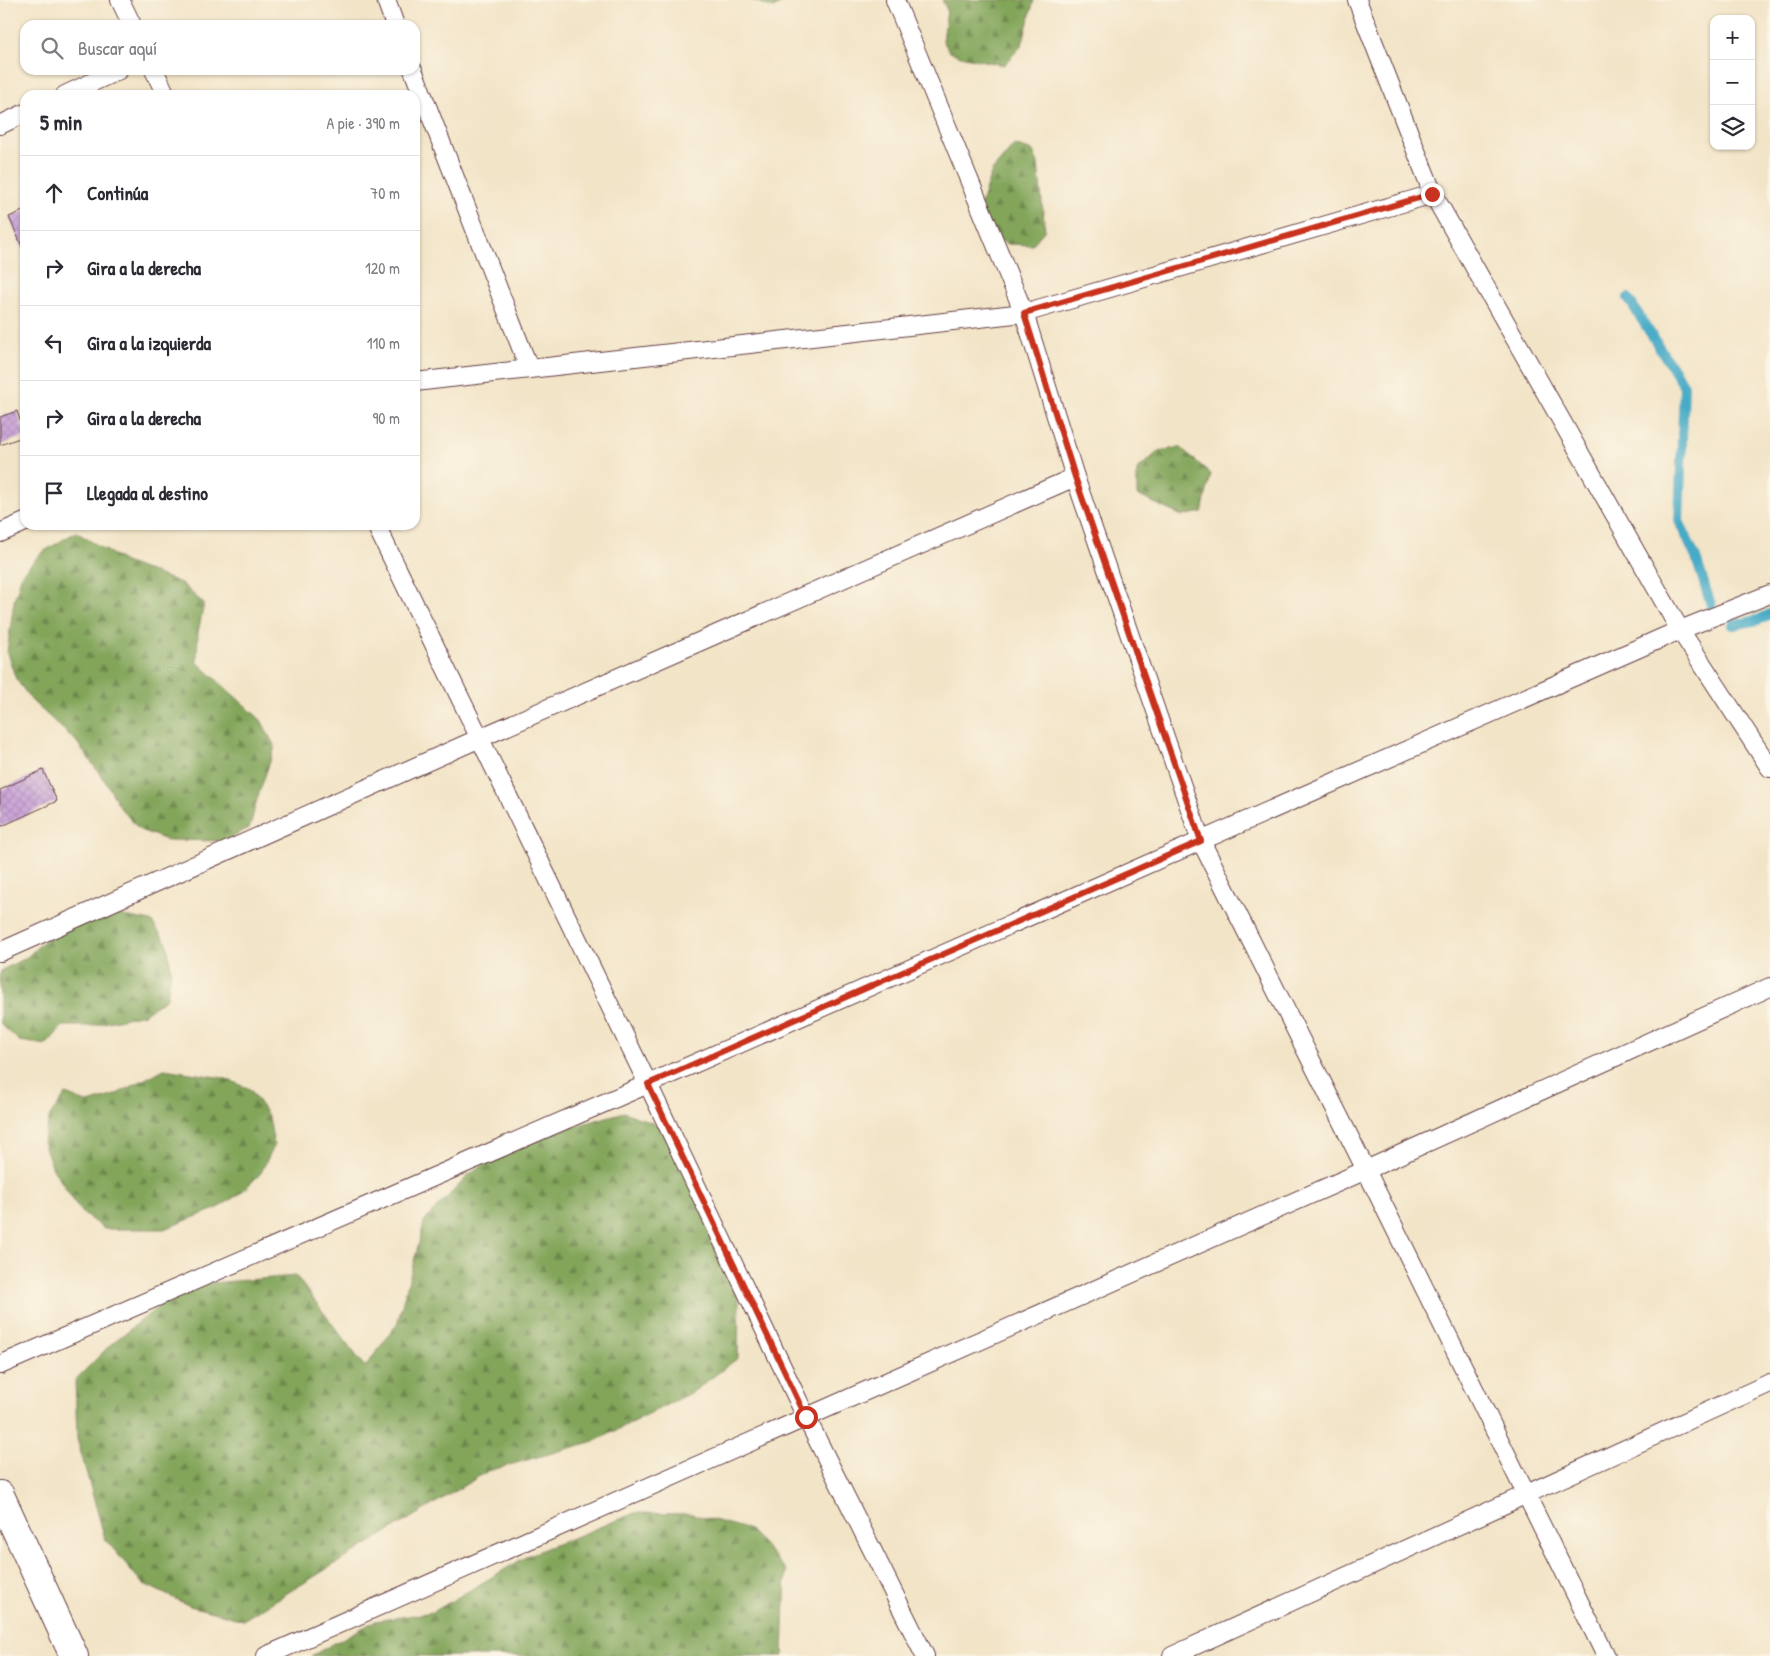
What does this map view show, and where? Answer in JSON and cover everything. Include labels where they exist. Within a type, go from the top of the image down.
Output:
[{"type":"street","points":[[0,1495],[74,1656]]},
{"type":"lane","points":[[120,0],[130,20]]},
{"type":"lane","points":[[386,0],[393,20]]},
{"type":"lane","points":[[895,0],[1024,313],[1075,477],[1201,841],[1606,1656]]},
{"type":"lane","points":[[1357,0],[1432,194],[1680,630],[1770,768]]},
{"type":"lane","points":[[76,90],[108,75]]},
{"type":"lane","points":[[156,75],[164,90]]},
{"type":"lane","points":[[415,75],[529,368]]},
{"type":"lane","points":[[0,125],[20,115]]},
{"type":"lane","points":[[420,381],[1024,313],[1432,194]]},
{"type":"lane","points":[[0,952],[480,738],[1075,477]]},
{"type":"lane","points":[[0,533],[20,524]]},
{"type":"lane","points":[[378,530],[648,1084],[806,1417],[925,1656]]},
{"type":"lane","points":[[0,1365],[648,1084],[1680,630],[1770,594]]},
{"type":"lane","points":[[266,1656],[1366,1170],[1770,987]]},
{"type":"lane","points":[[1172,1656],[1770,1383]]},
{"type":"green space","points":[[752,0],[788,0],[773,8]]},
{"type":"green space","points":[[942,0],[1034,0],[1022,45],[1004,65],[964,57],[950,52],[943,41],[947,10]]},
{"type":"green space","points":[[1014,145],[1033,151],[1038,164],[1045,230],[1032,245],[1008,244],[982,232],[976,217],[992,171]]},
{"type":"green space","points":[[1180,447],[1211,474],[1202,512],[1182,516],[1137,495],[1137,470],[1159,451]]},
{"type":"green space","points":[[76,532],[125,562],[181,583],[204,604],[198,632],[197,662],[261,720],[275,747],[257,799],[250,827],[226,841],[167,840],[140,830],[121,809],[107,784],[76,741],[32,701],[16,679],[7,653],[14,601],[22,574],[41,553]]},
{"type":"green space","points":[[92,910],[151,921],[167,943],[171,970],[167,998],[144,1014],[90,1026],[63,1026],[46,1045],[19,1041],[0,1023],[0,974],[2,970],[27,957],[67,919]]},
{"type":"green space","points":[[164,1069],[224,1078],[250,1089],[269,1117],[274,1145],[261,1173],[242,1192],[218,1208],[164,1229],[104,1229],[81,1212],[53,1169],[43,1142],[50,1116],[66,1094],[88,1103],[115,1095]]},
{"type":"green space","points":[[624,1112],[681,1134],[724,1241],[739,1298],[738,1358],[694,1391],[595,1441],[488,1471],[243,1620],[190,1606],[142,1583],[105,1539],[77,1439],[75,1380],[111,1344],[186,1285],[296,1276],[365,1367],[397,1324],[425,1220],[470,1174],[516,1143]]},
{"type":"green space","points":[[635,1513],[692,1514],[750,1530],[786,1570],[783,1656],[311,1656],[375,1621],[433,1612],[529,1555]]},
{"type":"building","points":[[20,212],[20,242],[9,217]]},
{"type":"building","points":[[17,411],[20,420],[20,438],[0,445],[0,417]]},
{"type":"building","points":[[43,770],[57,801],[0,827],[0,790]]},
{"type":"waterway","points":[[1628,298],[1684,386],[1679,521],[1696,558],[1711,605]]},
{"type":"waterway","points":[[1733,625],[1758,620],[1770,614]]},
{"type":"route","points":[[806,1417],[648,1084],[1201,841],[1075,477],[1024,313],[1432,194]]}]
